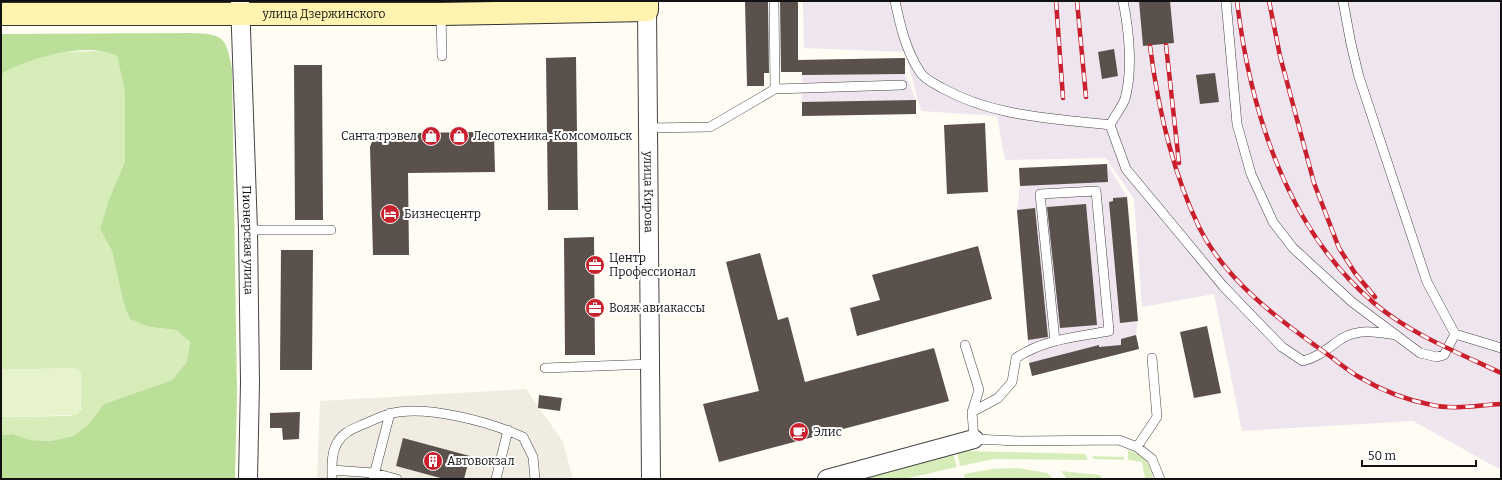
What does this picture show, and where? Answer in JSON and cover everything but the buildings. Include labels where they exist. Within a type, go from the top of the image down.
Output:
[{"type":"main road","name":"улица Дзержинского","points":[[1,14],[85,10],[240,7],[372,10],[441,14],[526,6],[647,6]]},
{"type":"street","name":"улица Кирова","points":[[647,6],[651,479]]},
{"type":"street","name":"Пионерская улица","points":[[240,7],[248,230],[250,383],[248,479]]},
{"type":"street","points":[[827,479],[974,439]]},
{"type":"lane","points":[[774,1],[775,89]]},
{"type":"lane","points":[[895,1],[903,35],[920,74],[934,83],[971,102],[1012,113],[1063,121],[1110,125]]},
{"type":"lane","points":[[1110,125],[1125,100],[1128,81],[1129,52],[1127,18],[1123,1]]},
{"type":"lane","points":[[1226,1],[1237,124],[1251,174],[1273,222],[1294,248],[1340,291],[1420,353],[1437,357],[1444,355],[1455,334]]},
{"type":"lane","points":[[1344,1],[1351,44],[1359,77],[1427,282],[1455,334],[1501,348]]},
{"type":"lane","points":[[441,14],[442,56]]},
{"type":"lane","points":[[648,128],[710,127],[775,89],[902,85]]},
{"type":"lane","points":[[1110,125],[1126,169],[1223,286],[1282,347],[1303,361],[1314,358],[1342,338],[1356,332],[1369,331],[1396,335]]},
{"type":"lane","points":[[972,412],[998,398],[1012,382],[1016,358],[1028,350],[1055,341],[1109,331],[1096,191],[1040,194],[1055,341]]},
{"type":"lane","points":[[248,230],[331,230]]},
{"type":"lane","points":[[965,344],[979,390],[972,412],[974,439],[1020,441],[1119,440],[1137,447],[1152,459],[1160,479]]},
{"type":"lane","points":[[1137,447],[1158,417],[1152,358]]},
{"type":"lane","points":[[545,368],[651,364]]},
{"type":"lane","points":[[397,479],[332,474],[333,456],[337,443],[344,432],[390,413],[423,412],[448,414],[508,430],[523,437],[533,457],[535,479]]},
{"type":"lane","points":[[373,476],[390,413]]},
{"type":"lane","points":[[496,479],[508,430]]},
{"type":"shaded area","points":[[803,1],[1501,1],[1501,470],[1413,421],[1242,431],[1214,294],[1142,307],[1134,199],[1106,158],[1005,160],[997,116],[921,111],[905,52],[804,48]]},
{"type":"shaded area","points":[[905,58],[905,74],[916,100],[916,114],[802,116],[802,60]]},
{"type":"shaded area","points":[[1107,164],[1127,197],[1138,321],[1136,335],[1139,349],[1032,376],[1029,363],[1017,210],[1020,186],[1019,168]]},
{"type":"shaded area","points":[[526,389],[563,442],[573,479],[464,479],[470,456],[403,439],[396,466],[444,479],[317,479],[320,401]]},
{"type":"green space","points":[[1,34],[210,34],[221,39],[225,43],[228,50],[232,69],[237,395],[235,479],[1,479],[1,435],[12,434],[31,440],[51,441],[73,436],[87,426],[104,404],[172,380],[187,362],[190,342],[176,330],[150,327],[130,319],[123,301],[112,251],[100,229],[109,199],[125,161],[125,92],[117,56],[91,50],[60,53],[29,61],[15,67],[3,73],[1,82]]},
{"type":"green space","points":[[106,51],[117,56],[125,92],[125,161],[109,199],[100,229],[112,251],[123,301],[150,327],[176,330],[190,342],[187,362],[172,380],[104,404],[87,426],[73,436],[51,441],[31,440],[12,434],[1,435],[1,417],[70,416],[81,409],[81,374],[74,368],[1,370],[1,82],[3,73],[21,63],[58,52]]},
{"type":"green space","points":[[74,368],[80,372],[82,381],[81,401],[77,415],[1,417],[1,370]]},
{"type":"green space","points":[[1128,450],[1138,454],[1145,460],[1151,469],[1153,479],[1145,479],[1142,462],[1128,460]]},
{"type":"green space","points":[[957,452],[1085,454],[1088,460],[994,459],[960,466]]},
{"type":"green space","points":[[953,453],[957,467],[904,479],[862,479]]},
{"type":"green space","points":[[1093,456],[1124,457],[1124,460],[1093,459]]},
{"type":"green space","points":[[1018,468],[1047,473],[1054,479],[965,479],[964,474],[992,469]]},
{"type":"green space","points":[[1061,471],[1100,475],[1102,479],[1067,479]]},
{"type":"railway","points":[[1056,1],[1063,98]]},
{"type":"railway","points":[[1077,1],[1086,97]]},
{"type":"railway","points":[[1237,1],[1243,43],[1263,125],[1278,166],[1296,204],[1318,240],[1344,273],[1374,303],[1388,314],[1435,342],[1501,373]]},
{"type":"railway","points":[[1269,1],[1280,56],[1314,183],[1339,248],[1355,273],[1375,297]]},
{"type":"railway","points":[[1166,45],[1179,163]]},
{"type":"railway","points":[[1150,46],[1157,93],[1167,139],[1189,206],[1210,246],[1238,282],[1290,327],[1350,371],[1376,386],[1394,394],[1422,403],[1440,406],[1457,407],[1501,404]]},
{"type":"place","name":"Санта трэвел","points":[[431,136]]},
{"type":"place","name":"Лесотехника-Комсомольск","points":[[459,136]]},
{"type":"place","name":"Бизнесцентр","points":[[390,214]]},
{"type":"place","name":"Центр Профессионал","points":[[595,265]]},
{"type":"place","name":"Вояж авиакассы","points":[[595,308]]},
{"type":"place","name":"Элис","points":[[799,432]]},
{"type":"place","name":"Автовокзал","points":[[433,461]]}]
